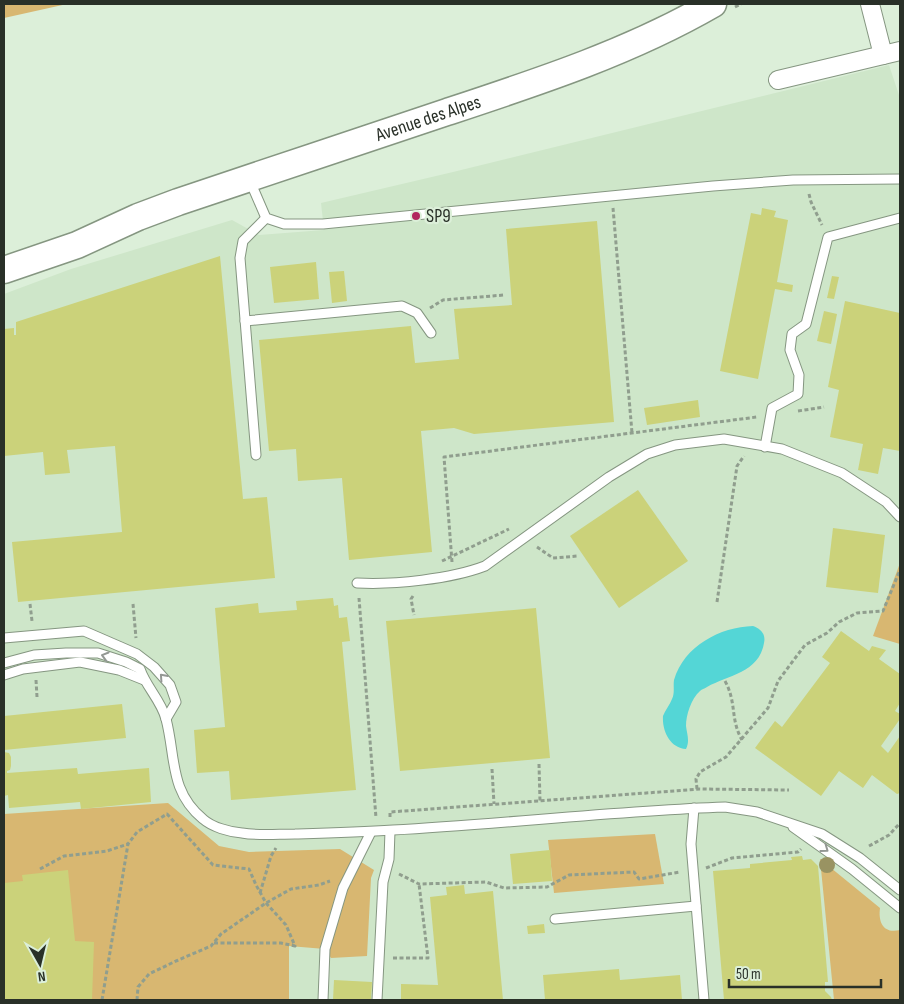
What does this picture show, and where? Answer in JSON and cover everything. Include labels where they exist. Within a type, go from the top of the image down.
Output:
[{"type":"main road","name":"Avenue des Alpes","points":[[4,253],[138,217],[249,178],[518,89],[608,56],[689,18],[713,4]]},
{"type":"main road","name":"Avenue des Alpes","points":[[4,270],[77,245],[138,217]]},
{"type":"street","points":[[870,4],[883,55]]},
{"type":"street","points":[[778,80],[900,51]]},
{"type":"lane","points":[[249,178],[266,218],[284,224],[323,224],[612,195],[793,180],[900,179]]},
{"type":"lane","points":[[256,455],[240,258],[243,241],[266,218]]},
{"type":"lane","points":[[765,446],[772,408],[798,394],[800,375],[790,350],[792,334],[806,324],[828,237],[900,218]]},
{"type":"lane","points":[[245,321],[402,306],[419,316],[431,333]]},
{"type":"lane","points":[[358,582],[379,584],[454,575],[485,566],[609,477],[647,454],[675,445],[724,439],[782,449],[842,473],[886,502],[900,517]]},
{"type":"lane","points":[[4,638],[84,631],[137,654],[154,666],[170,685],[176,702],[166,719]]},
{"type":"lane","points":[[4,663],[34,655],[98,654],[126,662],[140,669],[144,680],[157,697],[166,719],[176,778],[183,797],[205,821],[220,828],[241,833],[283,834],[390,831],[725,807],[757,812],[822,834],[854,854],[900,890]]},
{"type":"lane","points":[[4,675],[23,669],[80,662],[107,666],[144,680]]},
{"type":"lane","points":[[694,808],[691,844],[704,1000]]},
{"type":"lane","points":[[785,821],[852,869],[900,908]]},
{"type":"lane","points":[[323,1000],[325,948],[343,888],[374,831]]},
{"type":"lane","points":[[377,1000],[382,882],[389,859],[390,831]]},
{"type":"lane","points":[[555,919],[696,906]]},
{"type":"path","points":[[808,189],[811,202],[828,237]]},
{"type":"path","points":[[612,195],[632,433]]},
{"type":"path","points":[[419,316],[443,300],[504,295]]},
{"type":"path","points":[[454,575],[444,457],[824,408]]},
{"type":"path","points":[[717,602],[737,466],[751,444]]},
{"type":"path","points":[[697,789],[696,779],[700,772],[726,757],[768,708],[778,681],[805,645],[827,633],[839,622],[857,613],[883,611],[900,570]]},
{"type":"path","points":[[358,582],[374,831]]},
{"type":"path","points":[[725,682],[732,694],[733,717],[742,740]]},
{"type":"path","points":[[539,764],[540,801]]},
{"type":"path","points":[[492,769],[494,804]]},
{"type":"path","points":[[102,1000],[128,844],[137,832],[166,814],[213,865],[249,869],[266,903],[286,925],[295,946],[214,943]]},
{"type":"path","points":[[854,854],[889,835],[900,823]]},
{"type":"path","points":[[260,893],[271,856],[283,834]]},
{"type":"path","points":[[386,867],[419,884],[486,882],[504,888],[547,887],[569,875],[634,872],[639,879],[693,869],[710,868],[732,858],[798,852],[810,839]]},
{"type":"path","points":[[40,870],[64,856],[107,850],[128,844]]},
{"type":"path","points":[[138,1000],[138,987],[149,974],[211,946],[222,934],[266,903],[291,889],[319,885],[335,879]]},
{"type":"path","points":[[379,966],[387,958],[428,958],[419,884]]},
{"type":"shaded area","points":[[4,4],[67,4],[4,18]]},
{"type":"shaded area","points":[[889,65],[900,98],[900,1000],[4,1000],[4,294],[71,269],[232,220],[259,235],[324,230],[321,203]]},
{"type":"shaded area","points":[[900,563],[900,644],[873,636]]},
{"type":"shaded area","points":[[168,803],[219,846],[249,852],[340,849],[374,870],[371,878],[367,956],[331,958],[325,949],[289,946],[289,1000],[4,1000],[4,814]]},
{"type":"shaded area","points":[[655,834],[664,884],[554,893],[548,840]]},
{"type":"shaded area","points":[[820,859],[880,908],[881,923],[886,929],[900,930],[900,1000],[834,1000]]},
{"type":"water","points":[[753,626],[764,634],[764,643],[756,661],[742,672],[715,683],[697,694],[687,717],[688,740],[686,749],[676,746],[668,738],[663,716],[673,697],[674,680],[686,657],[695,648],[716,635],[728,630]]},
{"type":"building","points":[[762,208],[776,211],[774,217],[788,220],[777,282],[793,285],[792,292],[775,289],[758,379],[720,371],[751,213],[761,215]]},
{"type":"building","points":[[597,221],[614,422],[474,434],[454,428],[421,431],[432,552],[349,560],[342,478],[298,481],[296,449],[269,451],[259,340],[411,326],[415,363],[459,359],[454,309],[512,305],[506,229]]},
{"type":"building","points":[[220,256],[243,499],[267,497],[275,578],[18,602],[12,542],[122,532],[115,446],[67,450],[70,473],[45,475],[43,452],[4,456],[4,329],[14,328],[14,335],[16,335],[16,322]]},
{"type":"building","points":[[316,262],[319,299],[274,303],[270,267]]},
{"type":"building","points":[[344,271],[347,301],[332,303],[329,272]]},
{"type":"building","points":[[832,276],[839,277],[834,299],[827,298]]},
{"type":"building","points":[[845,301],[900,313],[900,451],[883,448],[878,474],[858,470],[863,444],[830,437],[839,390],[828,387]]},
{"type":"building","points":[[824,311],[837,314],[831,344],[817,341]]},
{"type":"building","points":[[698,400],[700,417],[647,425],[644,408]]},
{"type":"building","points":[[638,490],[688,561],[619,608],[570,536]]},
{"type":"building","points":[[833,528],[885,535],[878,593],[826,587]]},
{"type":"building","points":[[333,598],[334,606],[338,605],[339,618],[347,617],[350,641],[342,642],[356,790],[231,800],[229,771],[197,773],[194,730],[225,727],[215,608],[258,603],[259,613],[297,610],[296,601]]},
{"type":"building","points":[[536,608],[550,758],[400,771],[386,621]]},
{"type":"building","points":[[841,631],[869,651],[872,646],[886,650],[879,659],[900,674],[900,703],[895,711],[900,714],[900,719],[881,746],[888,753],[900,736],[900,793],[897,794],[872,775],[863,788],[839,771],[821,796],[755,748],[775,721],[782,727],[830,663],[822,657]]},
{"type":"building","points":[[122,704],[126,738],[4,750],[4,716]]},
{"type":"building","points":[[4,752],[9,753],[11,757],[10,770],[7,773],[77,768],[78,774],[149,768],[151,802],[81,809],[80,802],[9,808],[8,795],[4,796]]},
{"type":"building","points":[[550,850],[552,881],[513,884],[510,854]]},
{"type":"building","points":[[802,856],[803,860],[811,859],[818,866],[828,982],[825,982],[825,991],[832,1000],[724,1000],[713,871],[750,868],[750,864],[792,860],[791,857]]},
{"type":"building","points":[[68,870],[75,941],[94,942],[92,1000],[4,1000],[4,883],[23,881],[22,875]]},
{"type":"building","points":[[464,885],[465,894],[493,891],[503,1000],[401,1000],[401,984],[438,985],[430,897],[447,895],[446,887]]},
{"type":"building","points":[[544,924],[545,933],[528,934],[527,926]]},
{"type":"building","points":[[619,969],[620,980],[680,975],[682,1000],[545,1000],[543,975]]},
{"type":"building","points":[[334,980],[372,982],[371,1000],[333,1000]]},
{"type":"place","name":"SP9","points":[[416,216]]}]
